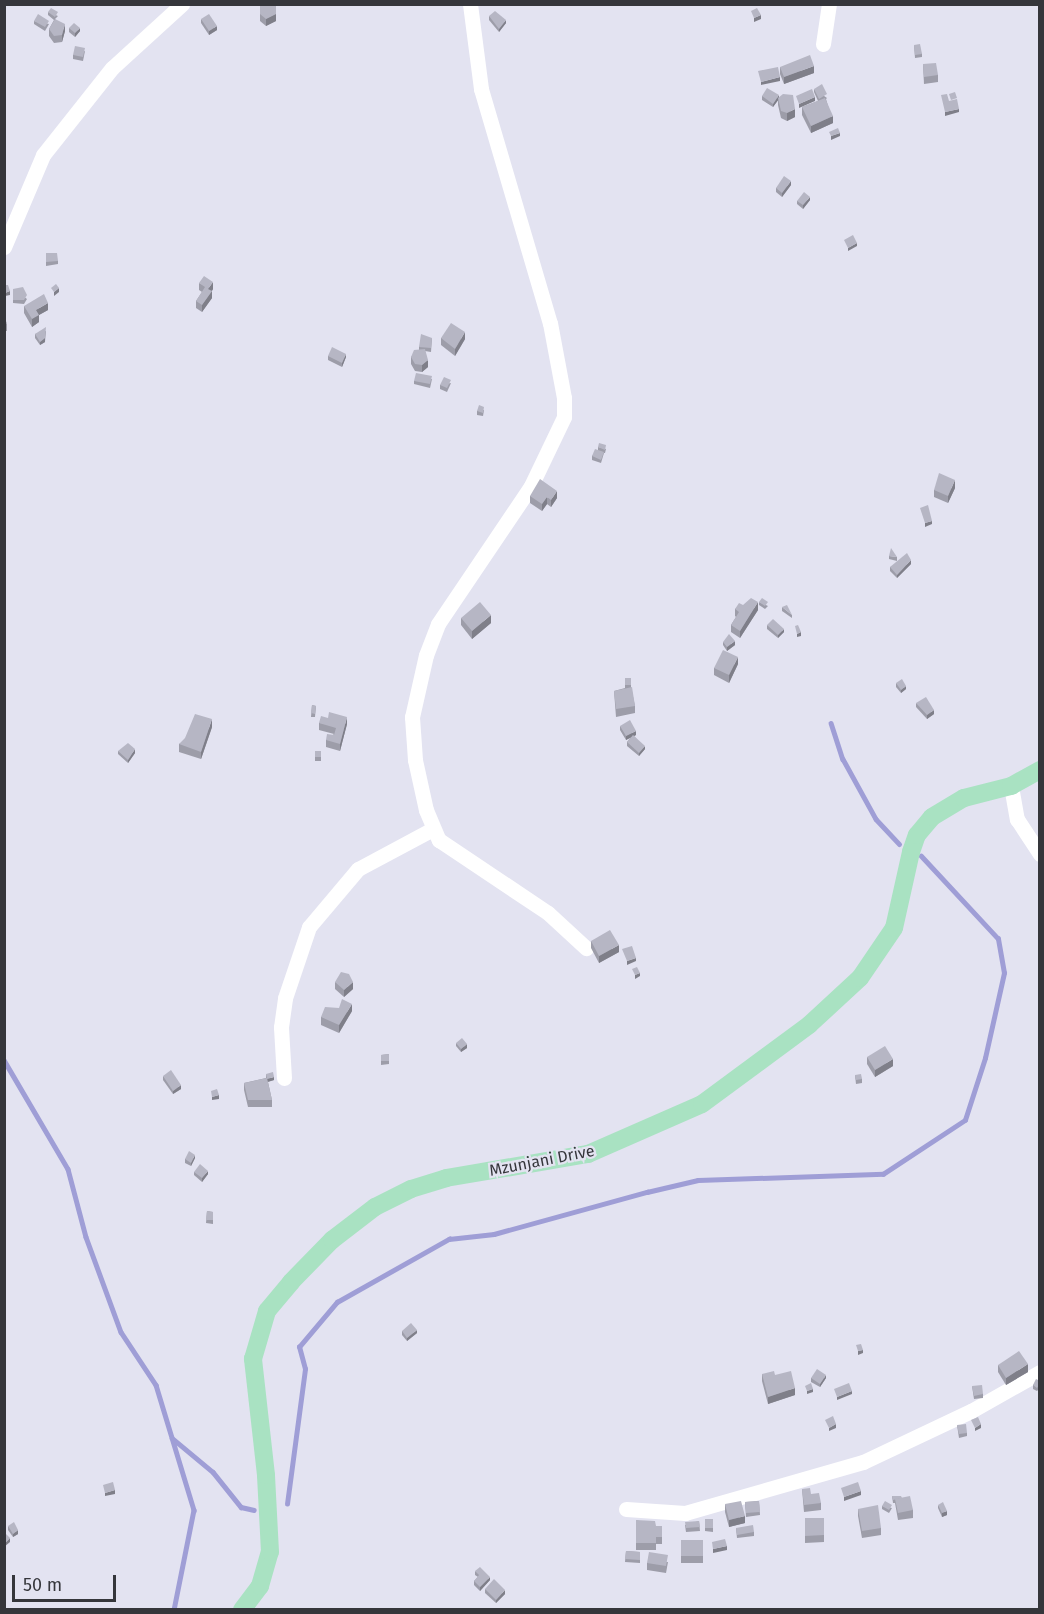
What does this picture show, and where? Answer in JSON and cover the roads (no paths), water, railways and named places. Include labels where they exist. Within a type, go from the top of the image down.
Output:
[{"type":"main road","name":"Mzunjani Drive","points":[[242,1610],[260,1586],[270,1552],[269,1516],[252,1359],[267,1311],[291,1282],[332,1240],[375,1207],[411,1189],[446,1178],[588,1154],[702,1104],[809,1025],[860,978],[894,928],[911,852],[917,835],[932,817],[964,798],[1011,786],[1040,770]]},
{"type":"street","points":[[4,247],[43,155],[112,68],[182,4]]},
{"type":"street","points":[[470,4],[481,89],[550,322],[564,398],[564,417],[531,486],[438,624],[426,655],[412,717],[415,760],[433,829],[449,850],[520,892],[565,925],[586,948]]},
{"type":"street","points":[[823,44],[829,4]]},
{"type":"street","points":[[1011,786],[1017,819],[1040,854]]},
{"type":"street","points":[[284,1078],[281,1027],[285,998],[309,927],[358,869],[433,829]]},
{"type":"street","points":[[626,1509],[685,1513],[863,1462],[971,1411],[1040,1372]]},
{"type":"street","points":[[256,1610],[260,1586]]},
{"type":"waterway","points":[[831,723],[843,759],[876,819],[899,844]]},
{"type":"waterway","points":[[287,1504],[305,1369],[299,1347],[337,1302],[449,1239],[494,1234],[698,1180],[883,1174],[965,1120],[985,1058],[1004,973],[998,939],[921,856]]},
{"type":"waterway","points":[[4,1060],[68,1169],[86,1237],[121,1332],[156,1385],[194,1510],[174,1610]]},
{"type":"waterway","points":[[172,1438],[213,1472],[241,1507],[254,1510]]}]
